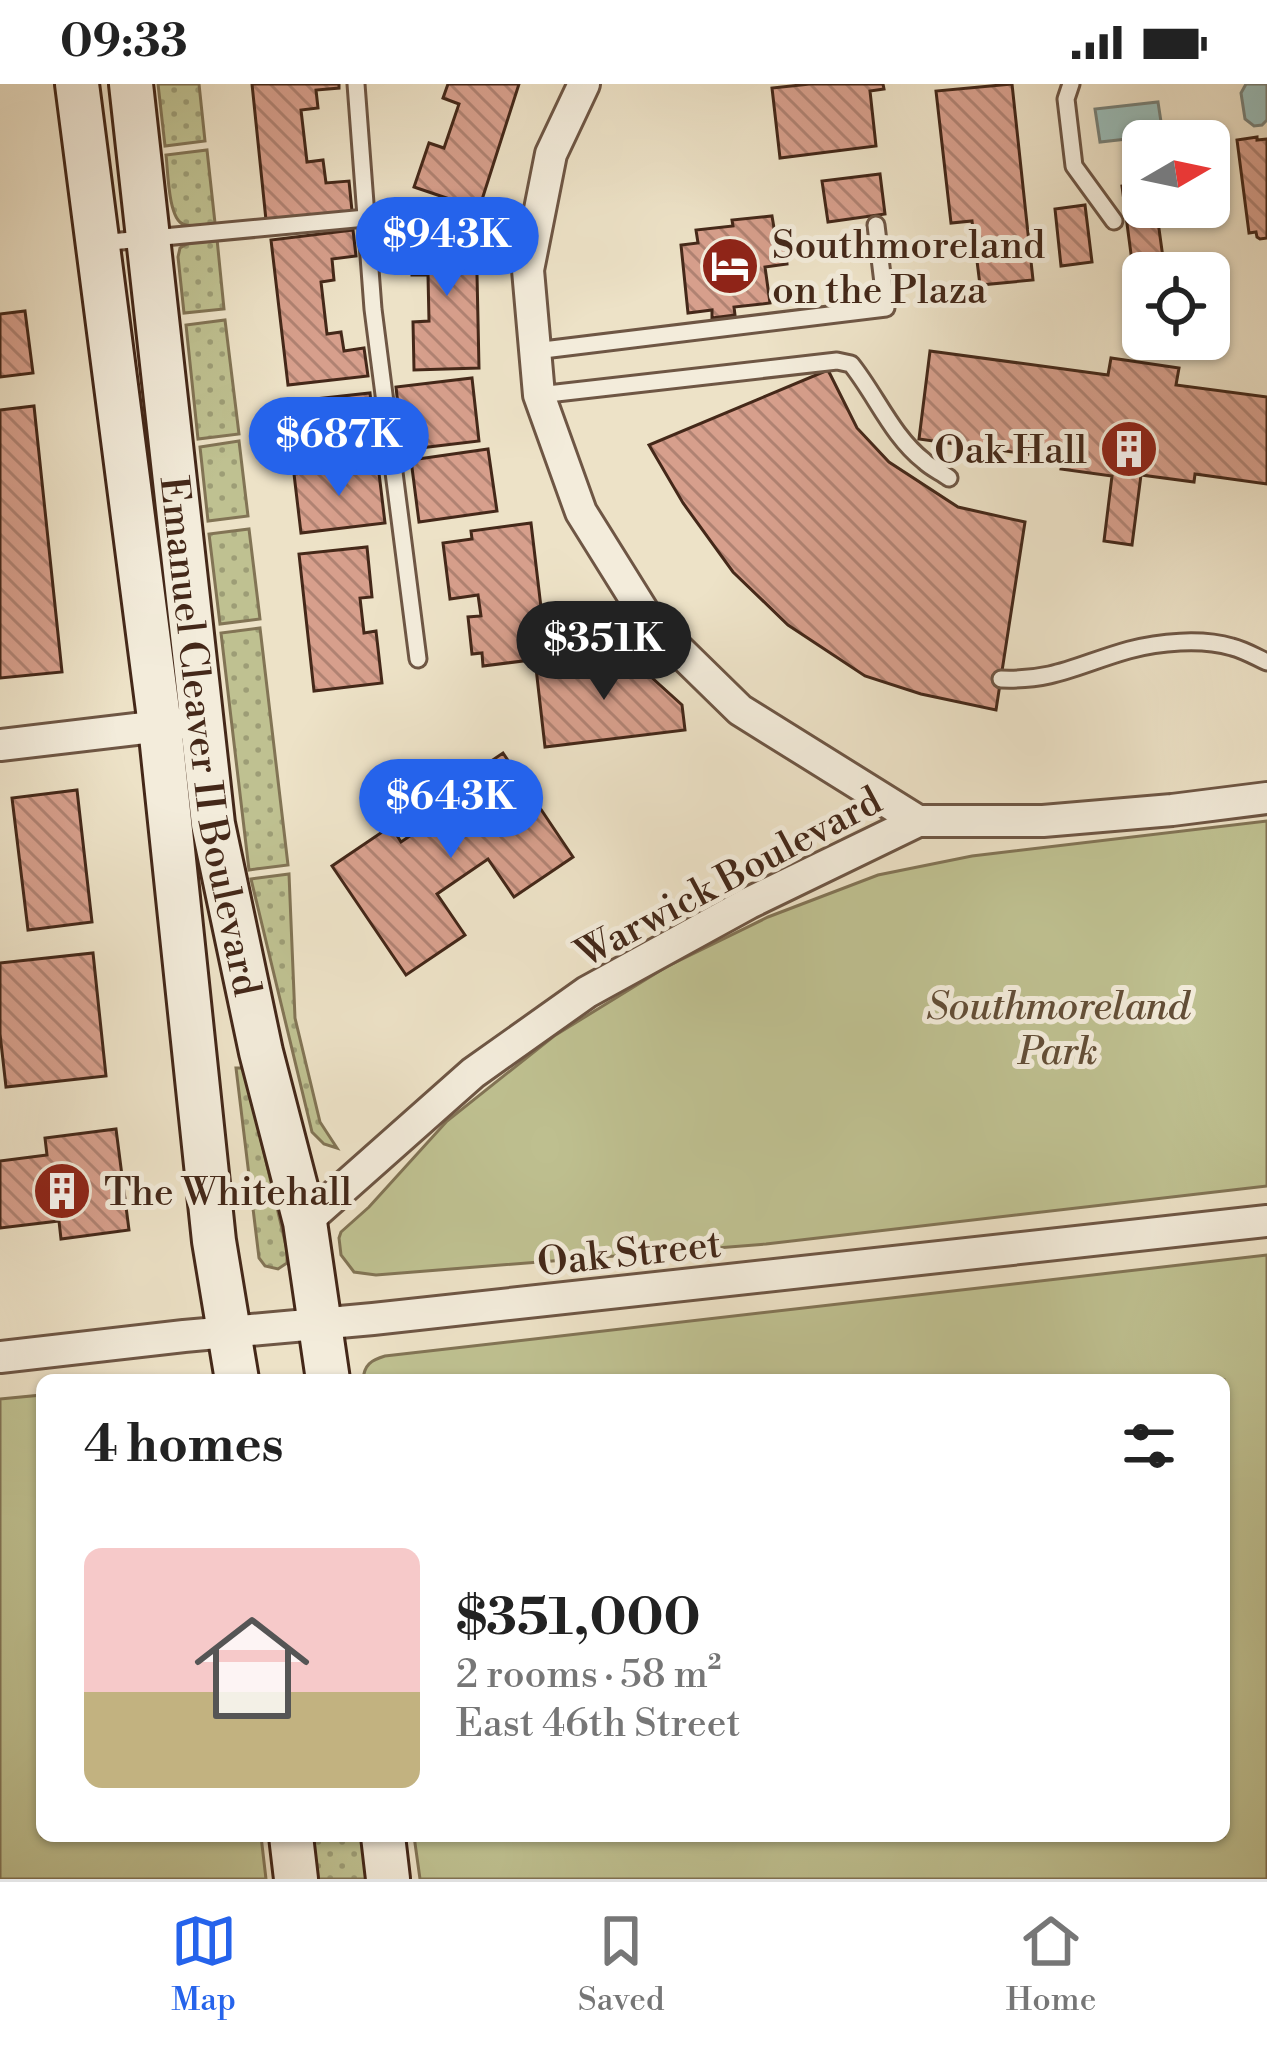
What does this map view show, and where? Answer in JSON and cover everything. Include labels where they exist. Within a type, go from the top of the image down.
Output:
[{"type":"main road","name":"Emanuel Cleaver II Boulevard","points":[[77,84],[98,243],[181,724],[212,824],[260,1052],[305,1222],[327,1374]]},
{"type":"main road","name":"Emanuel Cleaver II Boulevard","points":[[131,84],[148,238],[181,724],[198,1099],[236,1374]]},
{"type":"main road","points":[[292,1842],[296,1879]]},
{"type":"main road","points":[[384,1842],[388,1879]]},
{"type":"street","points":[[584,84],[550,154],[528,270],[539,395],[580,512],[649,621],[740,710],[918,820]]},
{"type":"street","points":[[0,745],[181,724]]},
{"type":"street","name":"Warwick Boulevard","points":[[305,1222],[473,1073],[586,992],[749,903],[918,820],[1043,821],[1267,798]]},
{"type":"street","name":"Oak Street","points":[[0,1357],[1267,1220]]},
{"type":"lane","points":[[356,84],[373,309],[418,659]]},
{"type":"lane","points":[[1071,84],[1066,99],[1074,166],[1114,221]]},
{"type":"lane","points":[[98,243],[366,218]]},
{"type":"lane","points":[[535,351],[886,308],[876,225]]},
{"type":"lane","points":[[539,395],[851,364],[903,440],[924,462],[950,478]]},
{"type":"lane","points":[[1001,679],[1034,680],[1132,649],[1184,642],[1230,646],[1267,662]]},
{"type":"green space","points":[[158,84],[199,84],[205,141],[165,146]]},
{"type":"green space","points":[[207,150],[215,223],[187,225],[178,220],[172,203],[166,155]]},
{"type":"green space","points":[[217,239],[224,309],[184,313],[180,248],[192,241]]},
{"type":"green space","points":[[225,320],[239,434],[198,439],[186,325]]},
{"type":"green space","points":[[239,441],[248,516],[208,521],[200,447]]},
{"type":"green space","points":[[249,529],[260,619],[220,624],[209,534]]},
{"type":"green space","points":[[260,628],[288,865],[249,870],[221,633]]},
{"type":"green space","name":"Southmoreland Park","points":[[1267,821],[1267,1186],[766,1244],[376,1275],[354,1272],[341,1255],[341,1232],[447,1121],[554,1036],[666,967],[768,917],[878,875],[972,856]]},
{"type":"green space","points":[[289,874],[295,1018],[320,1122],[337,1148],[324,1144],[312,1132],[251,879]]},
{"type":"green space","points":[[236,1068],[244,1068],[287,1250],[287,1263],[278,1269],[265,1266],[259,1258]]},
{"type":"green space","points":[[1267,1255],[1267,1879],[420,1879],[415,1842],[1230,1842],[1230,1374],[364,1374],[372,1361]]},
{"type":"green space","points":[[36,1396],[36,1842],[262,1842],[266,1879],[0,1879],[0,1399]]},
{"type":"green space","points":[[310,1842],[369,1842],[373,1879],[314,1879]]},
{"type":"water","points":[[1246,84],[1267,84],[1267,120],[1262,125],[1254,126],[1245,119],[1241,93]]},
{"type":"water","points":[[1158,102],[1161,120],[1122,120],[1122,140],[1100,142],[1095,109]]},
{"type":"building","points":[[252,84],[339,84],[339,88],[316,90],[318,108],[301,110],[307,162],[323,160],[326,183],[349,181],[352,211],[266,220]]},
{"type":"building","points":[[448,84],[519,84],[479,209],[414,187],[429,143],[444,148],[459,104],[443,98]]},
{"type":"building","points":[[883,84],[884,89],[870,91],[876,146],[780,158],[772,88]]},
{"type":"building","points":[[1012,84],[1033,280],[980,285],[972,221],[951,223],[936,91]]},
{"type":"building","points":[[1267,139],[1267,238],[1260,239],[1256,232],[1249,233],[1237,140]]},
{"type":"building","points":[[880,174],[885,214],[828,222],[822,181]]},
{"type":"building","points":[[1085,205],[1092,262],[1061,266],[1055,209]]},
{"type":"building","name":"Southmoreland on the Plaza","points":[[772,216],[775,234],[784,233],[787,264],[765,267],[770,303],[734,307],[735,315],[712,318],[712,310],[688,313],[681,245],[698,243],[696,230]]},
{"type":"building","points":[[476,227],[479,368],[414,370],[413,322],[429,321],[428,275],[412,275],[411,229]]},
{"type":"building","points":[[1128,228],[1159,228],[1162,252],[1131,252]]},
{"type":"building","points":[[353,230],[356,256],[332,259],[334,280],[321,282],[327,334],[341,332],[344,351],[364,348],[368,376],[288,385],[271,240]]},
{"type":"building","points":[[25,311],[33,373],[0,377],[0,314]]},
{"type":"building","name":"Oak Hall","points":[[930,351],[1108,375],[1111,358],[1179,368],[1176,385],[1267,397],[1267,484],[1195,474],[1194,482],[1141,475],[1132,545],[1104,541],[1112,476],[1061,469],[1063,459],[919,439]]},
{"type":"building","points":[[828,370],[857,428],[889,462],[958,507],[1025,522],[996,710],[865,676],[788,625],[733,572],[683,503],[649,445]]},
{"type":"building","points":[[472,378],[479,441],[403,450],[396,387]]},
{"type":"building","points":[[370,393],[376,453],[294,462],[287,402]]},
{"type":"building","points":[[34,406],[62,672],[0,678],[0,410]]},
{"type":"building","points":[[488,449],[497,511],[419,522],[411,460]]},
{"type":"building","points":[[378,465],[385,523],[301,533],[294,474]]},
{"type":"building","points":[[531,523],[547,658],[483,666],[482,653],[472,654],[468,617],[481,616],[478,595],[450,599],[443,543],[472,539],[471,531]]},
{"type":"building","points":[[367,547],[372,597],[360,598],[364,633],[376,631],[382,683],[314,691],[299,554]]},
{"type":"building","points":[[629,657],[682,705],[685,730],[545,747],[536,668]]},
{"type":"building","points":[[503,753],[573,857],[514,897],[488,859],[437,894],[465,935],[406,975],[332,866],[391,826],[401,842],[456,805],[447,791]]},
{"type":"building","points":[[77,790],[92,922],[28,930],[12,798]]},
{"type":"building","points":[[93,953],[106,1076],[6,1087],[0,963]]},
{"type":"building","name":"The Whitehall","points":[[116,1129],[129,1230],[61,1239],[59,1221],[0,1228],[0,1161],[47,1155],[45,1138]]},
{"type":"place","name":"Southmoreland on the Plaza","points":[[730,266]]},
{"type":"place","name":"Oak Hall","points":[[1129,449]]},
{"type":"place","name":"The Whitehall","points":[[62,1191]]}]
